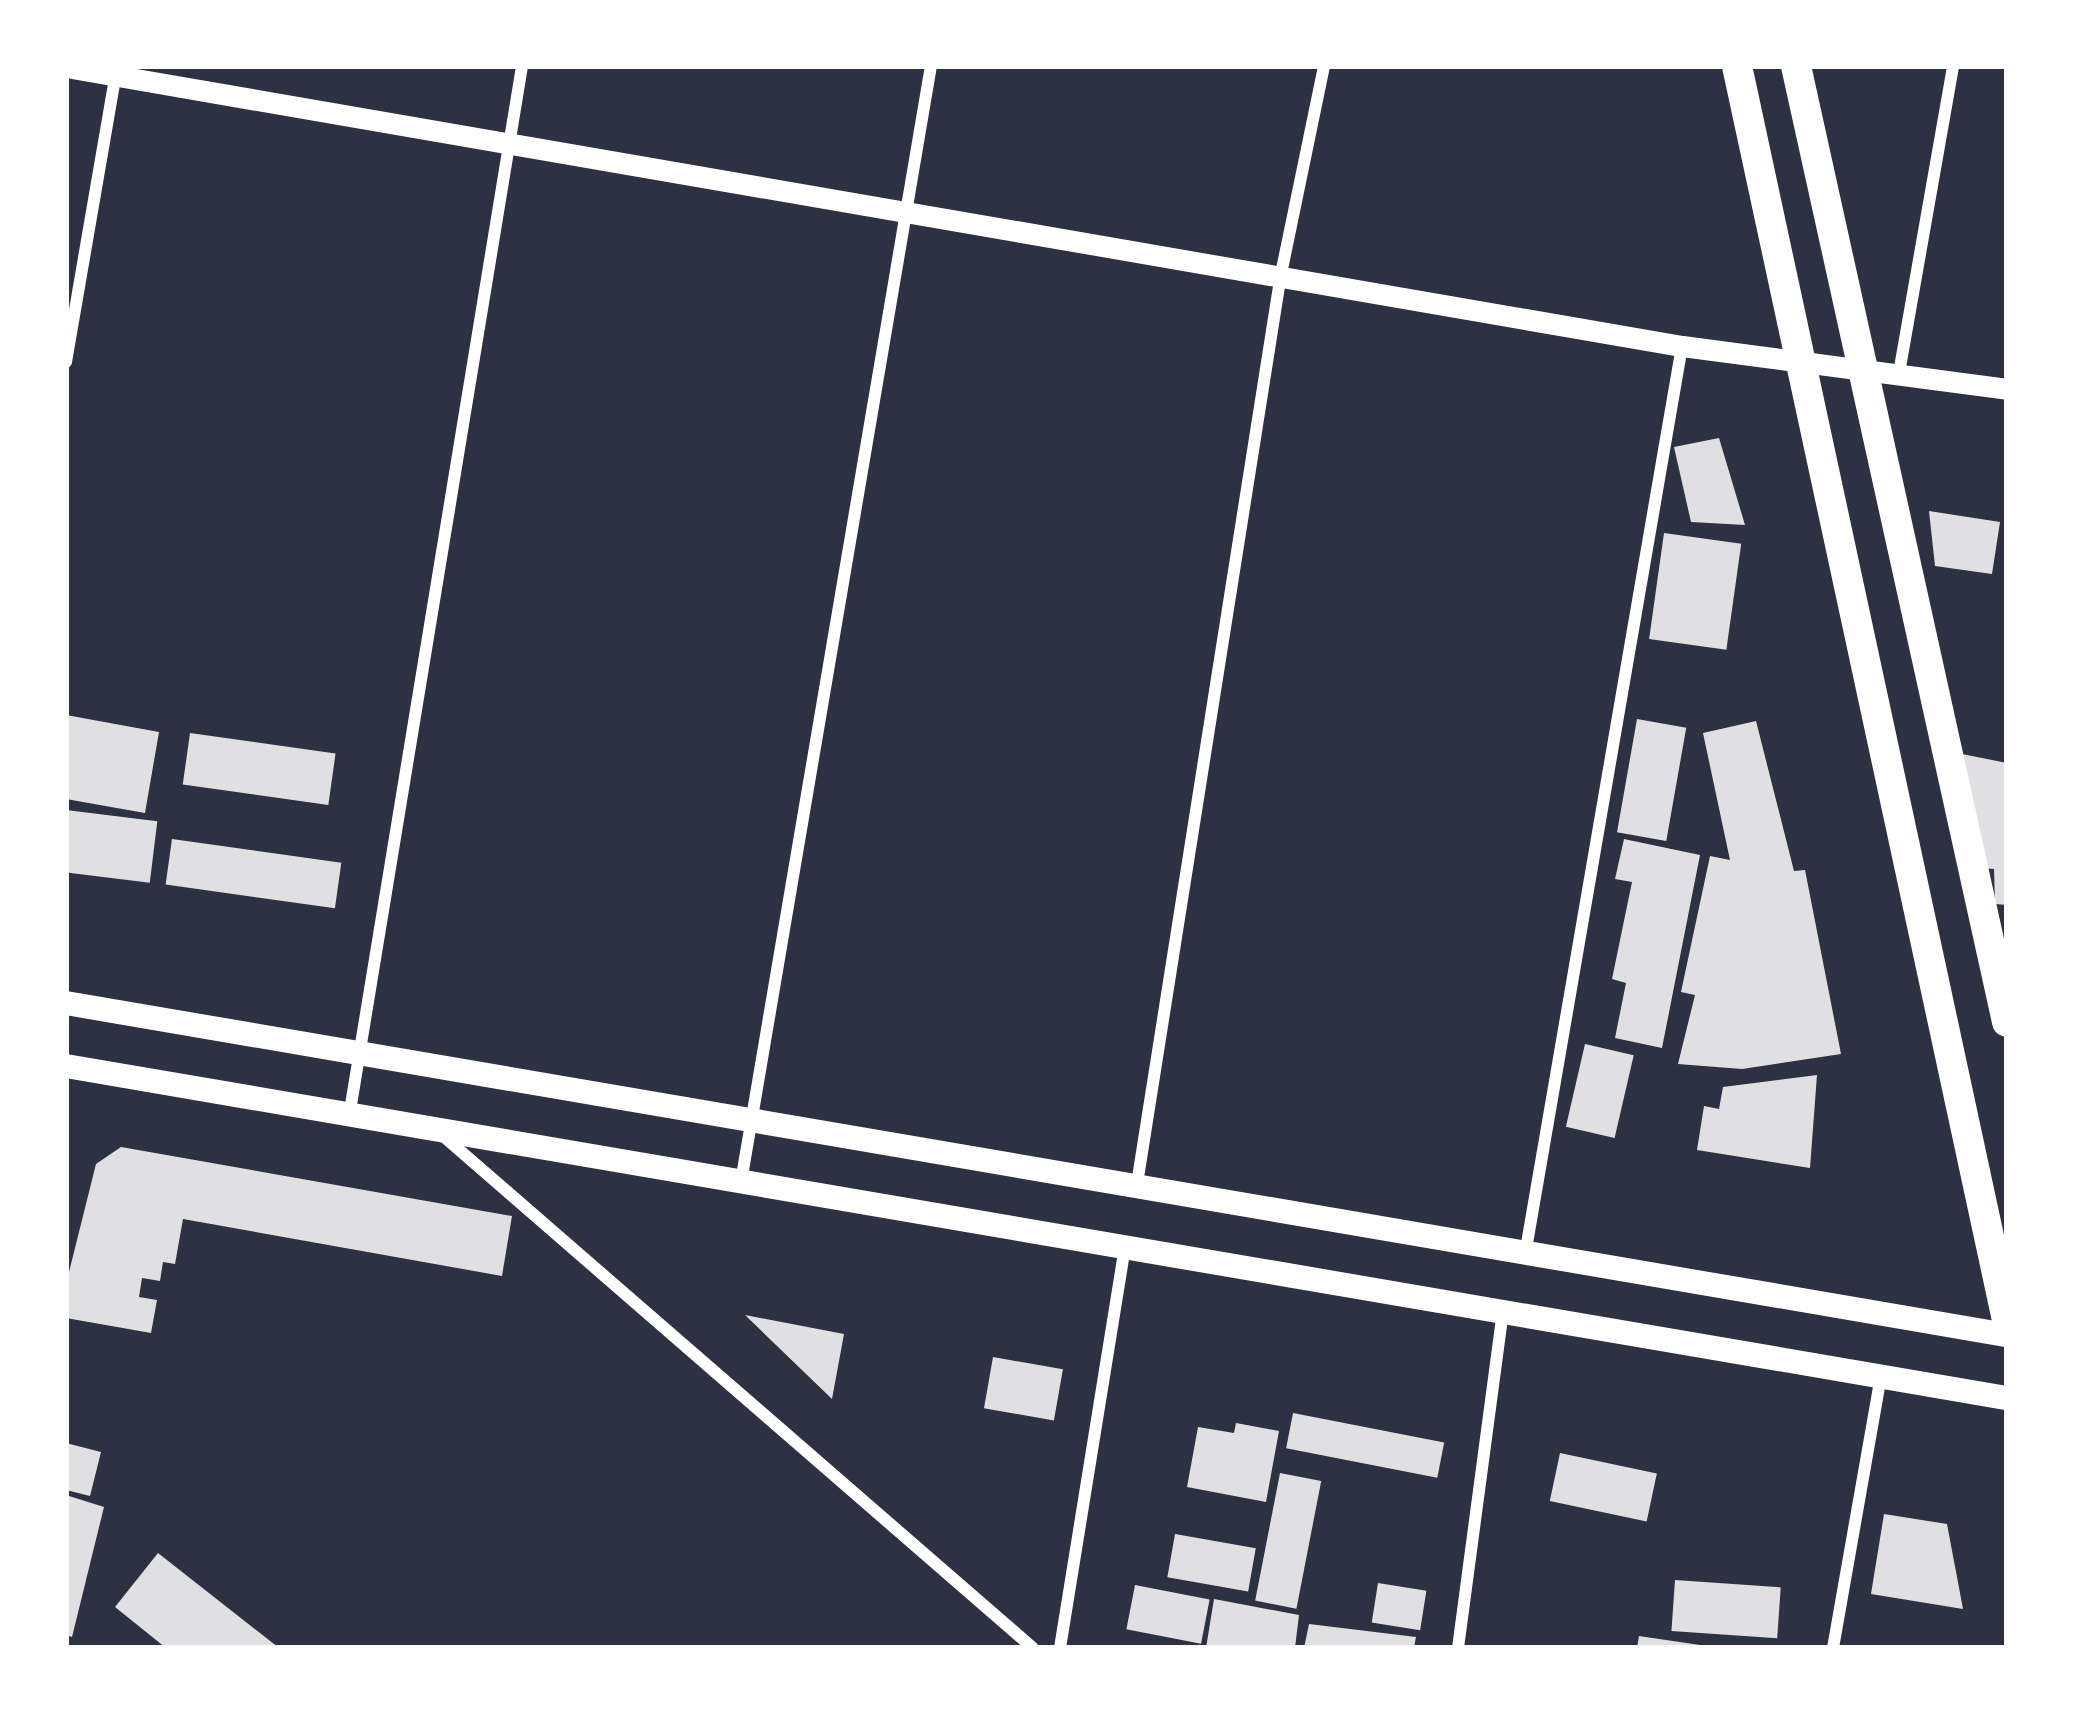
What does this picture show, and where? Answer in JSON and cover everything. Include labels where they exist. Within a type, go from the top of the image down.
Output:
[{"type":"main road","points":[[1737,66],[2007,1320]]},
{"type":"main road","points":[[1796,66],[2007,1022]]},
{"type":"main road","points":[[66,1003],[2007,1335]]},
{"type":"main road","points":[[66,1066],[2007,1399]]},
{"type":"street","points":[[349,1118],[522,66]]},
{"type":"street","points":[[740,1182],[931,66]]},
{"type":"street","points":[[1136,1184],[1281,274],[1324,66]]},
{"type":"street","points":[[1899,373],[1953,66]]},
{"type":"street","points":[[66,67],[117,71],[508,144],[1682,346],[2007,389]]},
{"type":"street","points":[[66,362],[117,71]]},
{"type":"street","points":[[1525,1256],[1682,346]]},
{"type":"street","points":[[437,1130],[1033,1648]]},
{"type":"street","points":[[1060,1648],[1125,1247]]},
{"type":"street","points":[[1458,1648],[1503,1310]]},
{"type":"street","points":[[1833,1648],[1881,1377]]},
{"type":"building","points":[[1719,438],[1745,525],[1691,522],[1674,447]]},
{"type":"building","points":[[1929,511],[2000,522],[1992,574],[1935,566]]},
{"type":"building","points":[[1664,533],[1741,544],[1726,650],[1649,639]]},
{"type":"building","points":[[66,715],[159,732],[145,813],[66,799]]},
{"type":"building","points":[[1637,719],[1686,728],[1666,841],[1617,832]]},
{"type":"building","points":[[1756,721],[1794,871],[1805,870],[1841,1054],[1742,1069],[1678,1064],[1695,995],[1681,992],[1710,856],[1730,860],[1703,733]]},
{"type":"building","points":[[190,733],[336,753],[328,805],[183,784]]},
{"type":"building","points":[[1962,754],[2007,763],[2007,905],[1995,904],[1994,869],[1980,868]]},
{"type":"building","points":[[66,810],[157,821],[150,883],[66,872]]},
{"type":"building","points":[[172,839],[341,863],[335,908],[166,885]]},
{"type":"building","points":[[1624,839],[1700,855],[1662,1048],[1615,1038],[1626,983],[1612,979],[1632,882],[1615,879]]},
{"type":"building","points":[[1585,1044],[1634,1055],[1615,1138],[1566,1127]]},
{"type":"building","points":[[1817,1075],[1810,1168],[1697,1150],[1704,1106],[1719,1109],[1723,1087]]},
{"type":"building","points":[[121,1147],[512,1216],[502,1276],[183,1219],[175,1264],[163,1262],[160,1281],[142,1278],[139,1297],[157,1300],[151,1333],[66,1318],[66,1284],[96,1164]]},
{"type":"building","points":[[745,1315],[844,1334],[832,1399]]},
{"type":"building","points":[[993,1357],[1063,1369],[1054,1421],[984,1408]]},
{"type":"building","points":[[1293,1413],[1444,1442],[1437,1478],[1286,1448]]},
{"type":"building","points":[[1236,1423],[1279,1431],[1266,1502],[1187,1487],[1198,1427],[1234,1433]]},
{"type":"building","points":[[66,1443],[101,1452],[90,1496],[66,1490]]},
{"type":"building","points":[[1560,1453],[1657,1474],[1647,1522],[1550,1501]]},
{"type":"building","points":[[1280,1473],[1321,1481],[1296,1609],[1255,1601]]},
{"type":"building","points":[[69,1496],[104,1507],[72,1637],[66,1635]]},
{"type":"building","points":[[1884,1514],[1947,1524],[1963,1609],[1871,1594]]},
{"type":"building","points":[[1175,1534],[1256,1548],[1248,1592],[1167,1577]]},
{"type":"building","points":[[158,1553],[279,1648],[166,1648],[115,1607]]},
{"type":"building","points":[[1675,1580],[1781,1587],[1777,1638],[1671,1631]]},
{"type":"building","points":[[1378,1583],[1426,1591],[1420,1630],[1372,1623]]},
{"type":"building","points":[[1135,1585],[1210,1600],[1201,1644],[1126,1629]]},
{"type":"building","points":[[1214,1599],[1299,1615],[1295,1648],[1206,1648]]},
{"type":"building","points":[[1309,1624],[1416,1637],[1414,1648],[1304,1648]]},
{"type":"building","points":[[1639,1636],[1700,1645],[1700,1648],[1637,1648]]}]
